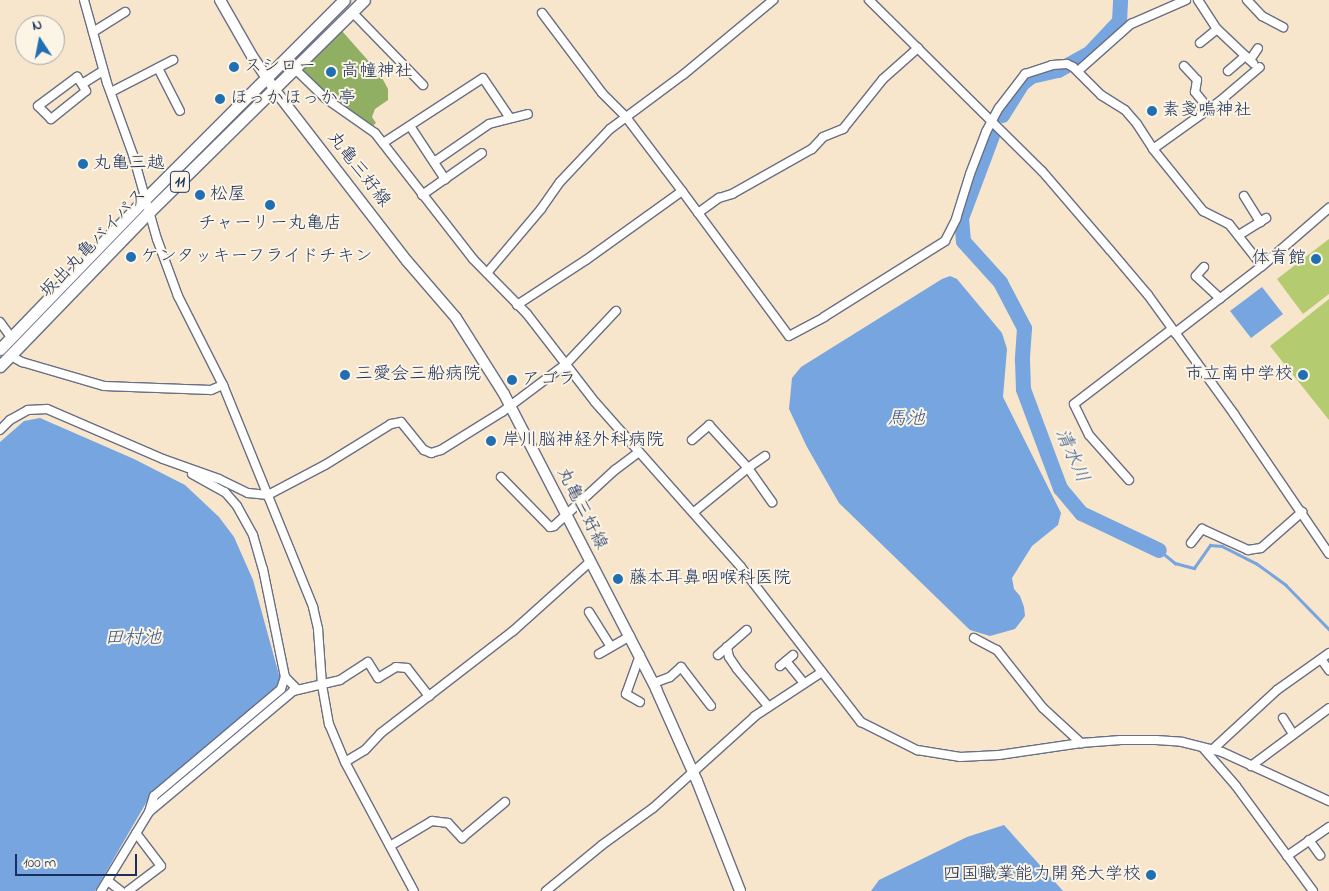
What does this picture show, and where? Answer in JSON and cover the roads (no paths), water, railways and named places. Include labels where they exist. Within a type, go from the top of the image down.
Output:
[{"type":"highway","name":"坂出丸亀バイパス","points":[[0,349],[344,0]]},
{"type":"highway","name":"坂出丸亀バイパス","points":[[0,366],[148,213],[364,0]]},
{"type":"main road","name":"丸亀三好線","points":[[220,0],[274,89],[408,261],[456,318],[510,406],[654,684],[693,773],[740,891]]},
{"type":"street","points":[[94,0],[85,3],[104,71],[133,155],[148,213],[178,296],[223,386],[314,607],[318,629],[322,685],[329,724],[345,762],[414,891]]},
{"type":"street","points":[[487,273],[541,209],[560,182],[610,129],[684,74],[773,0]]},
{"type":"street","points":[[869,0],[1042,171],[1148,296],[1234,414],[1329,554]]},
{"type":"street","points":[[1073,67],[1131,24],[1186,0]]},
{"type":"street","points":[[1198,0],[1217,30],[1252,61]]},
{"type":"street","points":[[1247,0],[1262,16],[1283,27]]},
{"type":"street","points":[[93,32],[125,12]]},
{"type":"street","points":[[352,12],[423,85]]},
{"type":"street","points":[[542,13],[602,93],[626,117],[789,336],[824,317],[945,241],[956,219],[986,132],[1012,90],[1025,74],[1052,65],[1073,67],[1101,95],[1125,110],[1137,124],[1153,150],[1203,211],[1229,224],[1262,266]]},
{"type":"street","points":[[1200,43],[1217,30]]},
{"type":"street","points":[[698,213],[719,198],[732,194],[812,149],[823,137],[842,129],[883,79],[918,48]]},
{"type":"street","points":[[1153,150],[1209,109],[1252,61],[1258,48]]},
{"type":"street","points":[[110,92],[173,60]]},
{"type":"street","points":[[1228,71],[1252,61]]},
{"type":"street","points":[[1184,66],[1197,80],[1195,92],[1209,109]]},
{"type":"street","points":[[158,68],[180,111]]},
{"type":"street","points":[[294,68],[325,98],[374,133],[383,143],[422,195],[487,273],[517,305],[639,452],[741,566],[861,722],[917,750],[960,757],[979,757],[1081,743],[1156,740],[1182,742],[1212,750],[1329,801]]},
{"type":"street","points":[[82,84],[104,71]]},
{"type":"street","points":[[77,77],[82,84],[86,91],[51,119],[38,106],[77,77]]},
{"type":"street","points":[[383,143],[482,78],[510,118]]},
{"type":"street","points":[[434,162],[489,124],[528,114]]},
{"type":"street","points":[[410,126],[445,179]]},
{"type":"street","points":[[422,195],[482,153]]},
{"type":"street","points":[[517,305],[586,260],[682,191]]},
{"type":"street","points":[[1239,236],[1263,220],[1244,196]]},
{"type":"street","points":[[1129,480],[1089,435],[1074,404],[1262,266],[1329,208]]},
{"type":"street","points":[[1204,266],[1196,276],[1220,298]]},
{"type":"street","points":[[0,430],[23,412],[38,408],[47,409],[163,459],[219,479],[248,493],[268,495],[325,464],[391,424],[401,422],[424,450],[431,453],[441,450],[510,406],[566,364],[616,311]]},
{"type":"street","points":[[0,322],[11,337]]},
{"type":"street","points":[[11,356],[22,362],[104,386],[211,390],[223,386]]},
{"type":"street","points":[[692,440],[709,425],[748,468],[772,502]]},
{"type":"street","points":[[501,477],[550,527],[566,515],[615,470],[639,452]]},
{"type":"street","points":[[694,512],[765,456]]},
{"type":"street","points":[[102,891],[149,812],[154,796],[281,689],[285,677],[258,551],[237,506],[225,492],[163,459]]},
{"type":"street","points":[[1191,543],[1202,529],[1248,550],[1261,548],[1302,512]]},
{"type":"street","points":[[345,762],[365,750],[381,733],[519,626],[590,562]]},
{"type":"street","points":[[589,612],[612,647]]},
{"type":"street","points":[[718,655],[747,630]]},
{"type":"street","points":[[599,654],[630,636]]},
{"type":"street","points":[[974,638],[997,650],[1043,708],[1081,743]]},
{"type":"street","points":[[727,647],[729,656],[738,669],[768,706]]},
{"type":"street","points":[[1212,750],[1277,690],[1329,653]]},
{"type":"street","points":[[640,655],[626,694],[640,702]]},
{"type":"street","points":[[794,655],[783,663],[804,683]]},
{"type":"street","points":[[1321,659],[1329,670]]},
{"type":"street","points":[[149,812],[293,691],[340,680],[368,662],[378,678],[396,667],[407,668],[429,696]]},
{"type":"street","points":[[654,684],[670,677],[681,667],[711,706]]},
{"type":"street","points":[[546,891],[602,845],[653,808],[768,706],[822,672]]},
{"type":"street","points":[[690,678],[696,673]]},
{"type":"street","points":[[285,677],[298,689]]},
{"type":"street","points":[[1250,766],[1329,708]]},
{"type":"street","points":[[1283,718],[1293,734]]},
{"type":"street","points":[[1203,748],[1236,786],[1313,891]]},
{"type":"street","points":[[390,846],[432,821],[448,823],[462,838],[505,802]]},
{"type":"street","points":[[1287,856],[1329,827]]},
{"type":"street","points":[[128,891],[161,866],[136,833]]},
{"type":"street","points":[[1310,840],[1320,855]]},
{"type":"street","points":[[108,881],[121,891]]},
{"type":"water","name":"馬池","points":[[950,276],[957,279],[1002,333],[1007,349],[1003,397],[1061,513],[1058,525],[1032,546],[1012,578],[1014,589],[1020,596],[1024,607],[1025,616],[1015,629],[990,636],[970,630],[839,503],[807,447],[789,409],[792,378],[801,367],[942,279]]},
{"type":"water","points":[[1262,287],[1283,314],[1251,338],[1230,311]]},
{"type":"water","name":"田村池","points":[[40,418],[134,459],[185,485],[219,517],[234,537],[253,580],[279,675],[279,684],[273,692],[150,796],[95,891],[0,891],[0,442],[24,421]]},
{"type":"water","points":[[1004,825],[1063,891],[871,891],[879,880],[967,837]]},
{"type":"waterway","name":"清水川","points":[[1002,115],[1022,83],[1031,76],[1058,70],[1089,53],[1119,21],[1120,0]]},
{"type":"waterway","name":"清水川","points":[[992,135],[961,218],[963,241],[1000,282],[1024,328],[1023,389],[1060,488],[1081,513],[1159,550]]},
{"type":"waterway","name":"清水川","points":[[1159,550],[1175,563],[1194,568],[1210,545],[1222,546],[1256,563],[1286,585],[1329,629]]},
{"type":"place","name":"スシロー","points":[[234,67]]},
{"type":"place","name":"高幢神社","points":[[331,72]]},
{"type":"place","name":"ほっかほっか亭","points":[[220,99]]},
{"type":"place","name":"素戔嗚神社","points":[[1152,111]]},
{"type":"place","name":"丸亀三越","points":[[83,164]]},
{"type":"place","name":"松屋","points":[[200,195]]},
{"type":"place","name":"チャーリー丸亀店","points":[[270,205]]},
{"type":"place","name":"ケンタッキーフライドチキン","points":[[131,257]]},
{"type":"place","name":"体育館","points":[[1316,259]]},
{"type":"place","name":"三愛会三船病院","points":[[345,375]]},
{"type":"place","name":"市立南中学校","points":[[1303,375]]},
{"type":"place","name":"アゴラ","points":[[512,380]]},
{"type":"place","name":"岸川脳神経外科病院","points":[[491,441]]},
{"type":"place","name":"藤本耳鼻咽喉科医院","points":[[618,579]]},
{"type":"place","name":"四国職業能力開発大学校","points":[[1151,875]]}]
